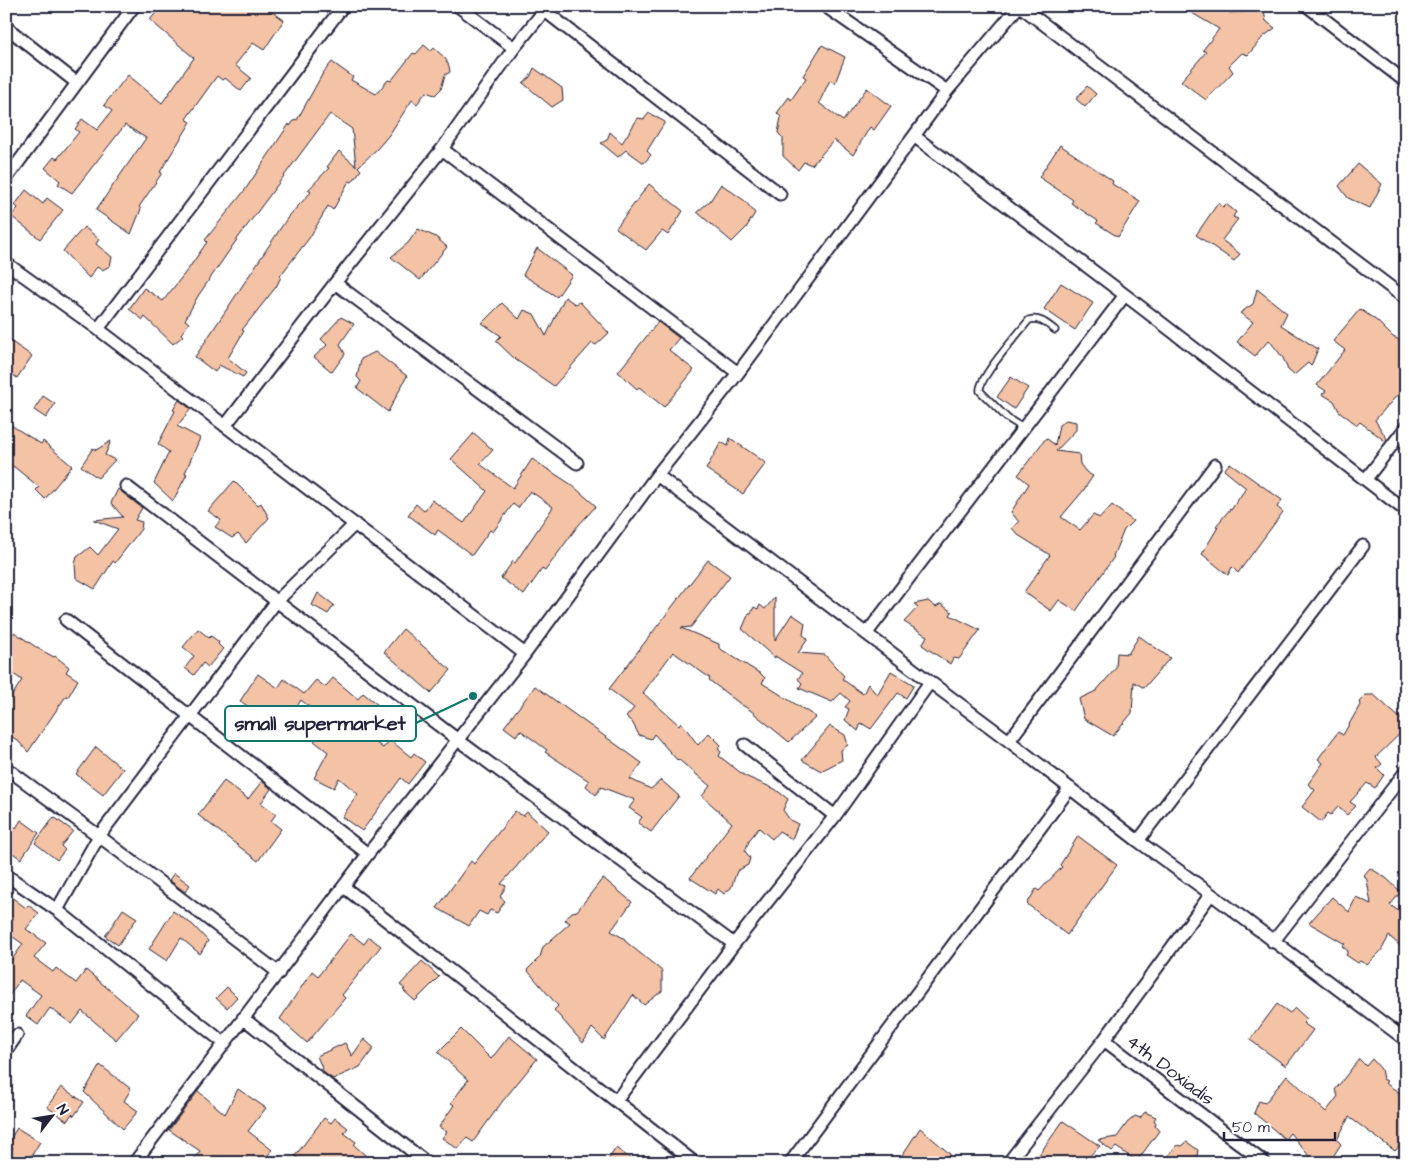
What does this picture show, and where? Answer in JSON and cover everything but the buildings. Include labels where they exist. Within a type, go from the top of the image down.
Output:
[{"type":"street","points":[[6,179],[134,6]]},
{"type":"street","points":[[98,329],[343,6]]},
{"type":"street","points":[[458,6],[514,48]]},
{"type":"street","points":[[824,6],[947,91]]},
{"type":"street","points":[[134,1163],[368,854],[525,654],[657,475],[738,373],[947,91],[1019,6],[1406,299]]},
{"type":"street","points":[[1307,6],[1406,82]]},
{"type":"street","points":[[225,426],[334,283],[442,149],[514,48],[546,8],[780,194]]},
{"type":"street","points":[[6,27],[76,83]]},
{"type":"street","points":[[914,136],[1125,294],[1262,402],[1406,511]]},
{"type":"street","points":[[442,149],[738,373]]},
{"type":"street","points":[[6,263],[98,329],[525,654]]},
{"type":"street","points":[[334,283],[577,463]]},
{"type":"street","points":[[867,633],[1125,294]]},
{"type":"street","points":[[1366,479],[1406,427]]},
{"type":"street","points":[[1009,741],[1214,465]]},
{"type":"street","points":[[657,475],[1138,841],[1406,1040]]},
{"type":"street","points":[[126,486],[458,740],[734,944]]},
{"type":"street","points":[[57,910],[100,836],[276,602],[355,524]]},
{"type":"street","points":[[1138,841],[1363,546]]},
{"type":"street","points":[[66,620],[368,854]]},
{"type":"street","points":[[616,1100],[734,944],[835,816],[930,682]]},
{"type":"street","points":[[745,745],[835,816]]},
{"type":"street","points":[[6,768],[100,836],[279,973]]},
{"type":"street","points":[[1273,942],[1406,770]]},
{"type":"street","points":[[790,1163],[1070,788]]},
{"type":"street","points":[[6,875],[57,910],[224,1043]]},
{"type":"street","points":[[344,887],[695,1163]]},
{"type":"street","points":[[1008,1163],[1104,1040],[1211,894]]},
{"type":"street","points":[[243,1018],[427,1163]]},
{"type":"street","points":[[6,1051],[17,1035]]},
{"type":"street","name":"4th Doxiadis","points":[[1104,1040],[1265,1163]]},
{"type":"lane","points":[[1023,428],[1007,418],[980,392],[979,387],[985,375],[1029,320],[1042,320],[1055,330]]},
{"type":"place","name":"small supermarket","points":[[473,696]]}]
